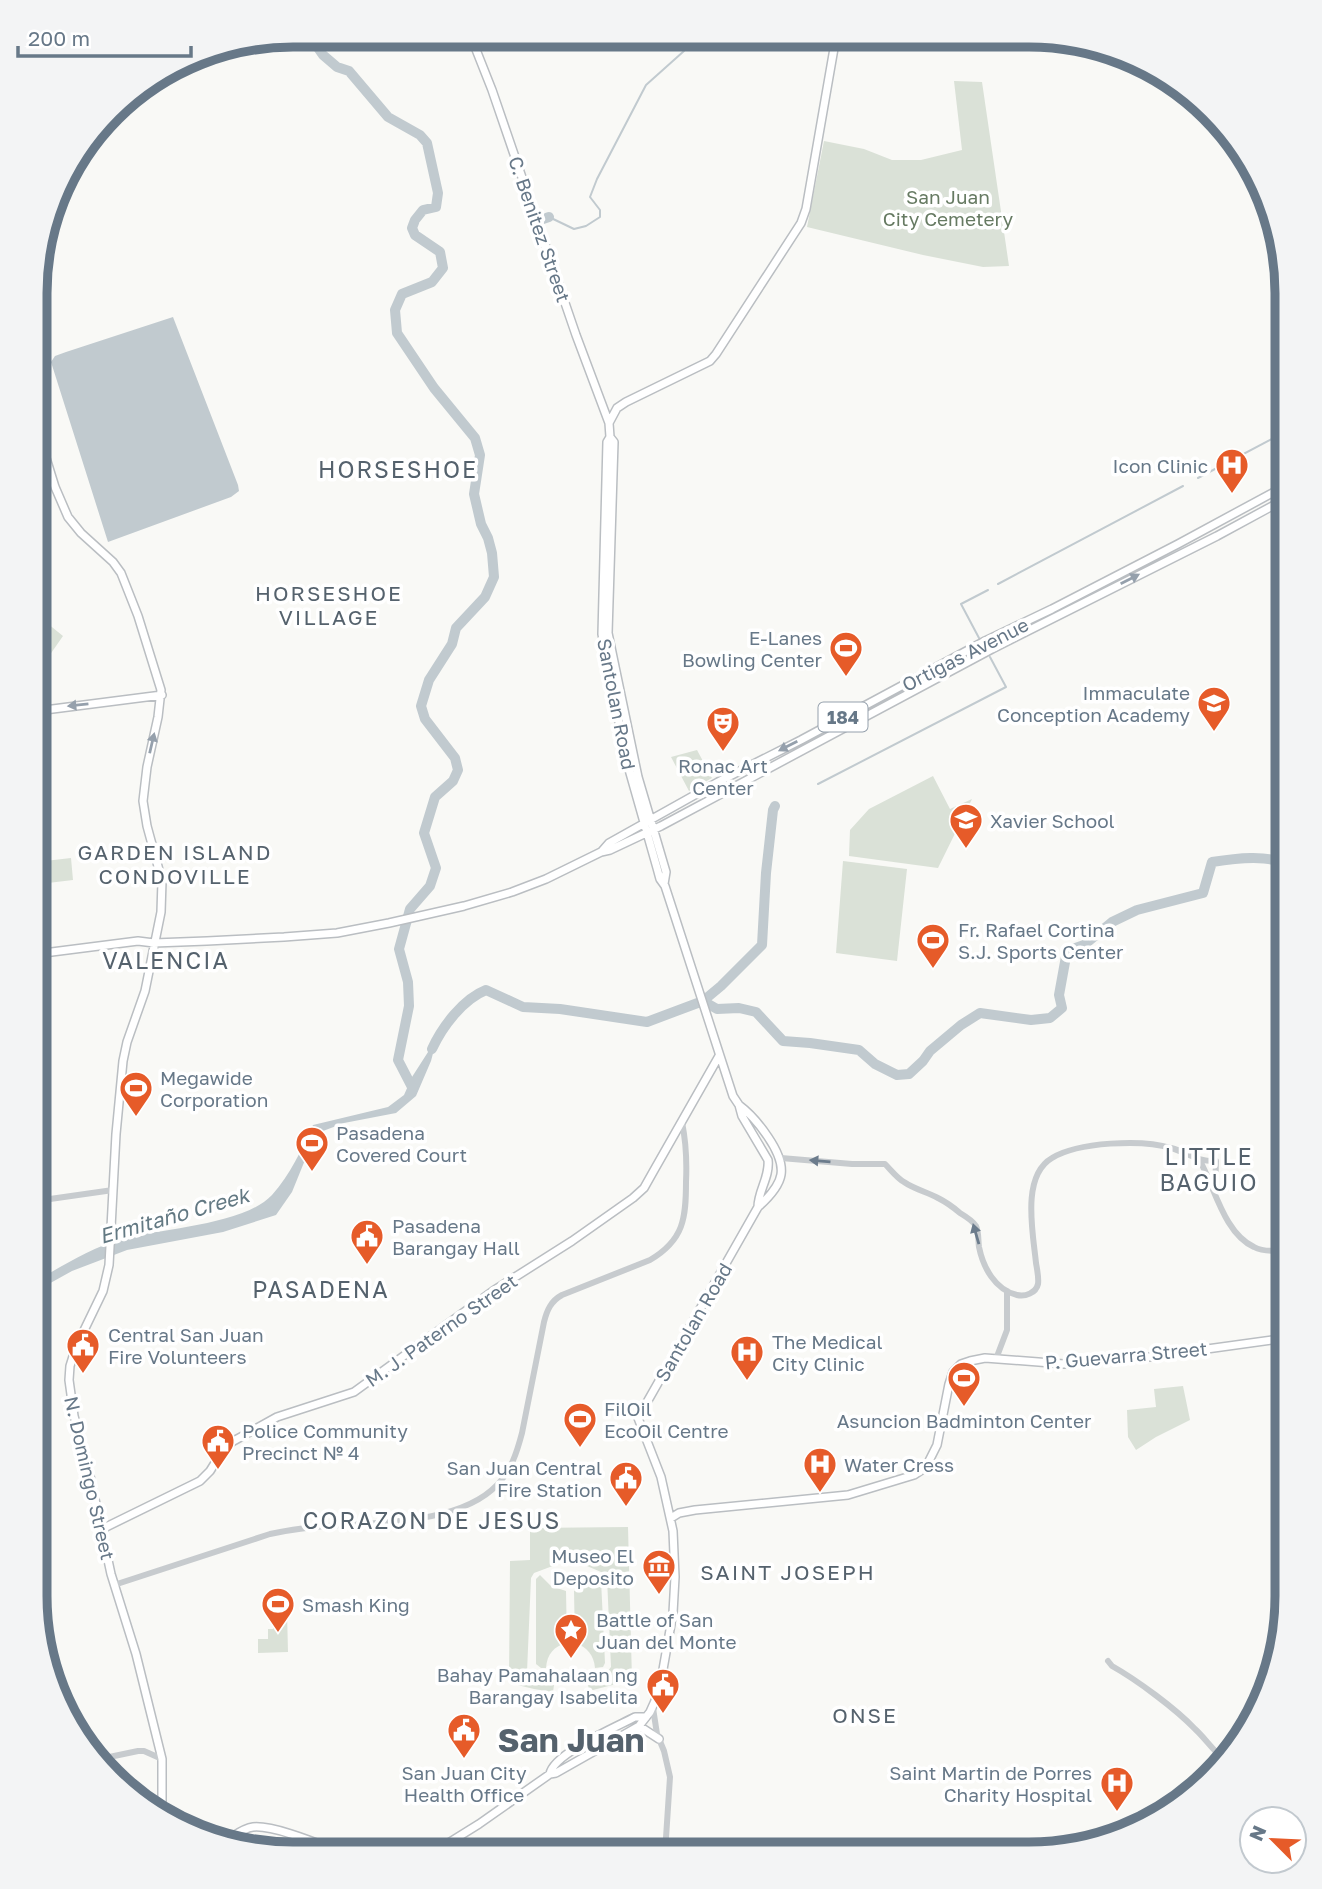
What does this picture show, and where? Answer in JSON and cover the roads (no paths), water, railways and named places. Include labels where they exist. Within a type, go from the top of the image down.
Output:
[{"type":"main road","points":[[609,423],[617,408],[626,402],[710,361],[801,223],[806,209],[834,47]]},
{"type":"main road","name":"C. Benitez Street","points":[[476,48],[609,423]]},
{"type":"main road","points":[[599,397],[610,404],[626,402]]},
{"type":"main road","name":"Santolan Road","points":[[609,423],[601,628],[604,650],[626,759],[666,873],[664,884],[719,1056],[742,1116],[769,1163],[758,1198],[758,1207]]},
{"type":"main road","name":"Santolan Road","points":[[610,437],[614,442],[608,633],[649,826]]},
{"type":"main road","name":"N. Domingo Street","points":[[47,461],[68,517],[121,573],[162,695],[143,801],[162,881],[162,912],[145,991],[123,1061],[109,1265],[105,1284],[76,1347],[69,1374],[73,1409],[114,1585],[136,1654],[162,1759],[162,1804]]},
{"type":"main road","name":"Ortigas Avenue","points":[[649,826],[672,807],[1275,492]]},
{"type":"main road","name":"Ortigas Avenue","points":[[649,826],[1275,505]]},
{"type":"main road","points":[[47,709],[162,695]]},
{"type":"main road","points":[[644,798],[652,807],[672,807]]},
{"type":"main road","name":"184","points":[[47,953],[138,941],[154,943],[337,933],[389,923],[512,892],[546,879],[601,852],[609,843],[649,826]]},
{"type":"main road","name":"M. J. Paterno Street","points":[[102,1529],[200,1481],[230,1443],[256,1427],[286,1414],[354,1392],[493,1291],[633,1198],[644,1188],[719,1056]]},
{"type":"main road","name":"Santolan Road","points":[[653,1708],[662,1682],[673,1614],[674,1560],[671,1518],[661,1477],[638,1418],[758,1207],[780,1180],[781,1158],[764,1131],[739,1105]]},
{"type":"main road","name":"P. Guevarra Street","points":[[671,1518],[679,1513],[695,1510],[848,1496],[914,1475],[926,1467],[937,1445],[953,1372],[961,1364],[970,1361],[985,1358],[1064,1364],[1149,1357],[1274,1339]]},
{"type":"main road","points":[[450,1842],[550,1774],[639,1726],[653,1708]]},
{"type":"main road","points":[[550,1774],[551,1766],[567,1754],[635,1717],[646,1717]]},
{"type":"main road","points":[[639,1726],[659,1739]]},
{"type":"main road","points":[[236,1835],[256,1827],[313,1842]]},
{"type":"street","points":[[114,1585],[270,1534],[293,1529],[411,1520],[439,1514],[485,1495],[507,1473],[517,1450],[550,1305],[562,1295],[662,1253],[681,1228],[686,1210],[687,1178],[682,1122]]},
{"type":"street","points":[[781,1158],[885,1164],[905,1184],[937,1197],[973,1223],[988,1271],[1007,1291],[1016,1295],[1028,1294],[1036,1289],[1038,1282],[1031,1205],[1038,1174],[1049,1159],[1088,1145],[1170,1147],[1200,1161],[1216,1161],[1215,1192]]},
{"type":"street","points":[[1200,1161],[1227,1219],[1254,1247],[1274,1250]]},
{"type":"street","points":[[47,1199],[113,1190]]},
{"type":"street","points":[[996,1359],[1007,1331],[1007,1291]]},
{"type":"street","points":[[1108,1661],[1195,1728],[1218,1754]]},
{"type":"street","points":[[653,1708],[670,1777],[665,1842]]},
{"type":"street","points":[[107,1757],[144,1751],[162,1759]]},
{"type":"waterway","points":[[549,217],[574,229],[586,226],[600,217],[600,210],[590,197],[597,179],[646,85],[685,47]]},
{"type":"waterway","points":[[318,48],[337,67],[349,71],[388,117],[420,135],[427,143],[438,193],[436,207],[423,210],[412,228],[415,235],[440,252],[443,268],[432,282],[402,294],[395,310],[397,333],[434,388],[475,438],[480,455],[474,494],[492,553],[494,577],[485,597],[456,628],[452,644],[429,680],[421,706],[425,719],[455,758],[458,770],[453,781],[435,797],[424,833],[436,868],[430,886],[410,909],[399,949],[408,982],[409,1006],[398,1060],[413,1089]]},
{"type":"waterway","points":[[540,220],[549,217]]},
{"type":"waterway","points":[[1198,478],[1275,437]]},
{"type":"waterway","points":[[998,584],[1183,486]]},
{"type":"waterway","points":[[979,638],[961,604],[988,590]]},
{"type":"waterway","points":[[818,784],[1006,687],[990,657]]},
{"type":"waterway","name":"Ermitaño Creek","points":[[432,1049],[454,1015],[469,1000],[486,990],[523,1007],[560,1009],[647,1022],[703,1001],[762,945],[766,873],[775,806]]},
{"type":"waterway","name":"Ermitaño Creek","points":[[703,1001],[717,1009],[739,1008],[756,1012],[783,1041],[859,1050],[875,1064],[897,1075],[909,1074],[930,1051],[980,1013],[1031,1020],[1050,1018],[1062,1008],[1059,995],[1067,951],[1084,945],[1112,922],[1137,910],[1203,893],[1212,862],[1261,858],[1275,860]]},
{"type":"place","name":"Icon Clinic","points":[[1232,495]]},
{"type":"place","name":"E-Lanes Bowling Center","points":[[846,678]]},
{"type":"place","name":"Immaculate Conception Academy","points":[[1214,733]]},
{"type":"place","name":"Ronac Art Center","points":[[723,753]]},
{"type":"place","name":"Xavier School","points":[[966,850]]},
{"type":"place","name":"Fr. Rafael Cortina S.J. Sports Center","points":[[933,970]]},
{"type":"place","name":"Megawide Corporation","points":[[136,1118]]},
{"type":"place","name":"Pasadena Covered Court","points":[[312,1173]]},
{"type":"place","name":"Pasadena Barangay Hall","points":[[367,1266]]},
{"type":"place","name":"Central San Juan Fire Volunteers","points":[[83,1375]]},
{"type":"place","name":"The Medical City Clinic","points":[[747,1382]]},
{"type":"place","name":"Asuncion Badminton Center","points":[[964,1408]]},
{"type":"place","name":"FilOil EcoOil Centre","points":[[580,1449]]},
{"type":"place","name":"Police Community Precinct № 4","points":[[218,1471]]},
{"type":"place","name":"Water Cress","points":[[820,1494]]},
{"type":"place","name":"San Juan Central Fire Station","points":[[626,1508]]},
{"type":"place","name":"Museo El Deposito","points":[[659,1596]]},
{"type":"place","name":"Smash King","points":[[278,1634]]},
{"type":"place","name":"Battle of San Juan del Monte","points":[[571,1660]]},
{"type":"place","name":"Bahay Pamahalaan ng Barangay Isabelita","points":[[663,1715]]},
{"type":"place","name":"San Juan City Health Office","points":[[464,1760]]},
{"type":"place","name":"Saint Martin de Porres Charity Hospital","points":[[1117,1813]]},
{"type":"district","name":"HORSESHOE","points":[[398,469]]},
{"type":"district","name":"HORSESHOE VILLAGE","points":[[329,605]]},
{"type":"district","name":"GARDEN ISLAND CONDOVILLE","points":[[175,864]]},
{"type":"district","name":"VALENCIA","points":[[166,960]]},
{"type":"district","name":"LITTLE BAGUIO","points":[[1209,1169]]},
{"type":"district","name":"PASADENA","points":[[321,1289]]},
{"type":"district","name":"CORAZON DE JESUS","points":[[432,1520]]},
{"type":"district","name":"SAINT JOSEPH","points":[[788,1572]]},
{"type":"district","name":"ONSE","points":[[865,1715]]},
{"type":"district","name":"San Juan","points":[[571,1739]]},
{"type":"park label","name":"San Juan City Cemetery","points":[[948,207]]}]
